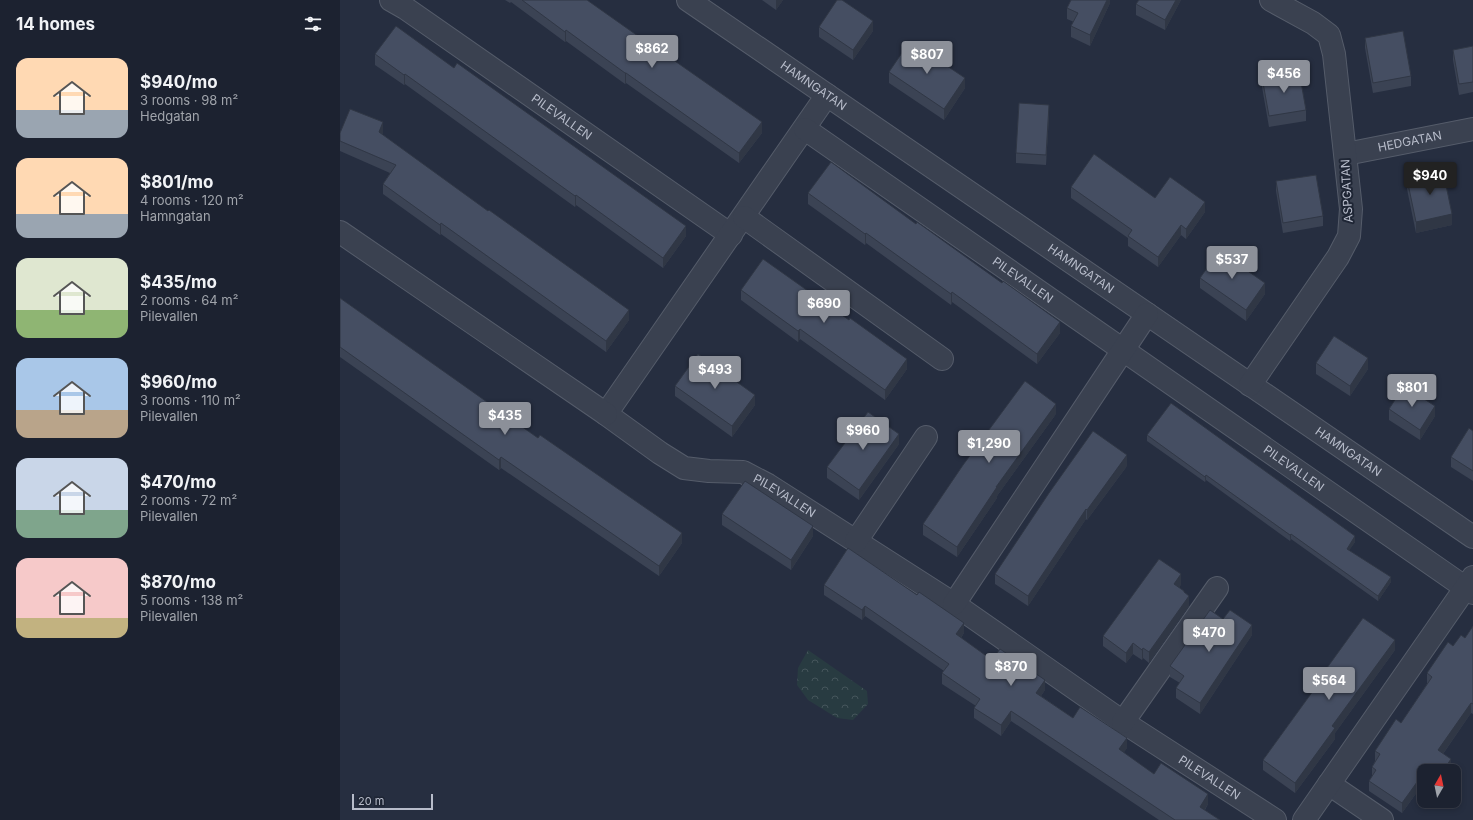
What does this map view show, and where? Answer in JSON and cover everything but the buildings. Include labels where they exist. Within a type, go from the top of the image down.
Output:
[{"type":"street","name":"PILEVALLEN","points":[[391,0],[405,8],[731,235]]},
{"type":"street","name":"HAMNGATAN","points":[[688,0],[1473,537]]},
{"type":"street","name":"ASPGATAN","points":[[1250,385],[1338,257],[1348,236],[1351,209],[1334,54],[1329,35],[1312,23],[1271,0]]},
{"type":"street","points":[[606,414],[744,217],[827,95]]},
{"type":"street","name":"PILEVALLEN","points":[[804,129],[1122,349],[1471,586],[1304,820]]},
{"type":"street","name":"HEDGATAN","points":[[1346,154],[1473,129]]},
{"type":"street","points":[[744,217],[942,359]]},
{"type":"street","name":"PILEVALLEN","points":[[340,232],[606,414],[660,453],[684,468],[709,471],[743,472],[768,485],[954,604],[1123,722],[1275,820]]},
{"type":"street","points":[[954,604],[1122,349],[1147,314]]},
{"type":"street","points":[[856,541],[926,437]]},
{"type":"street","points":[[1123,722],[1217,588]]},
{"type":"street","points":[[1329,784],[1382,820]]},
{"type":"green space","points":[[808,650],[867,691],[868,704],[853,720],[837,718],[808,700],[797,685],[798,668]]}]
